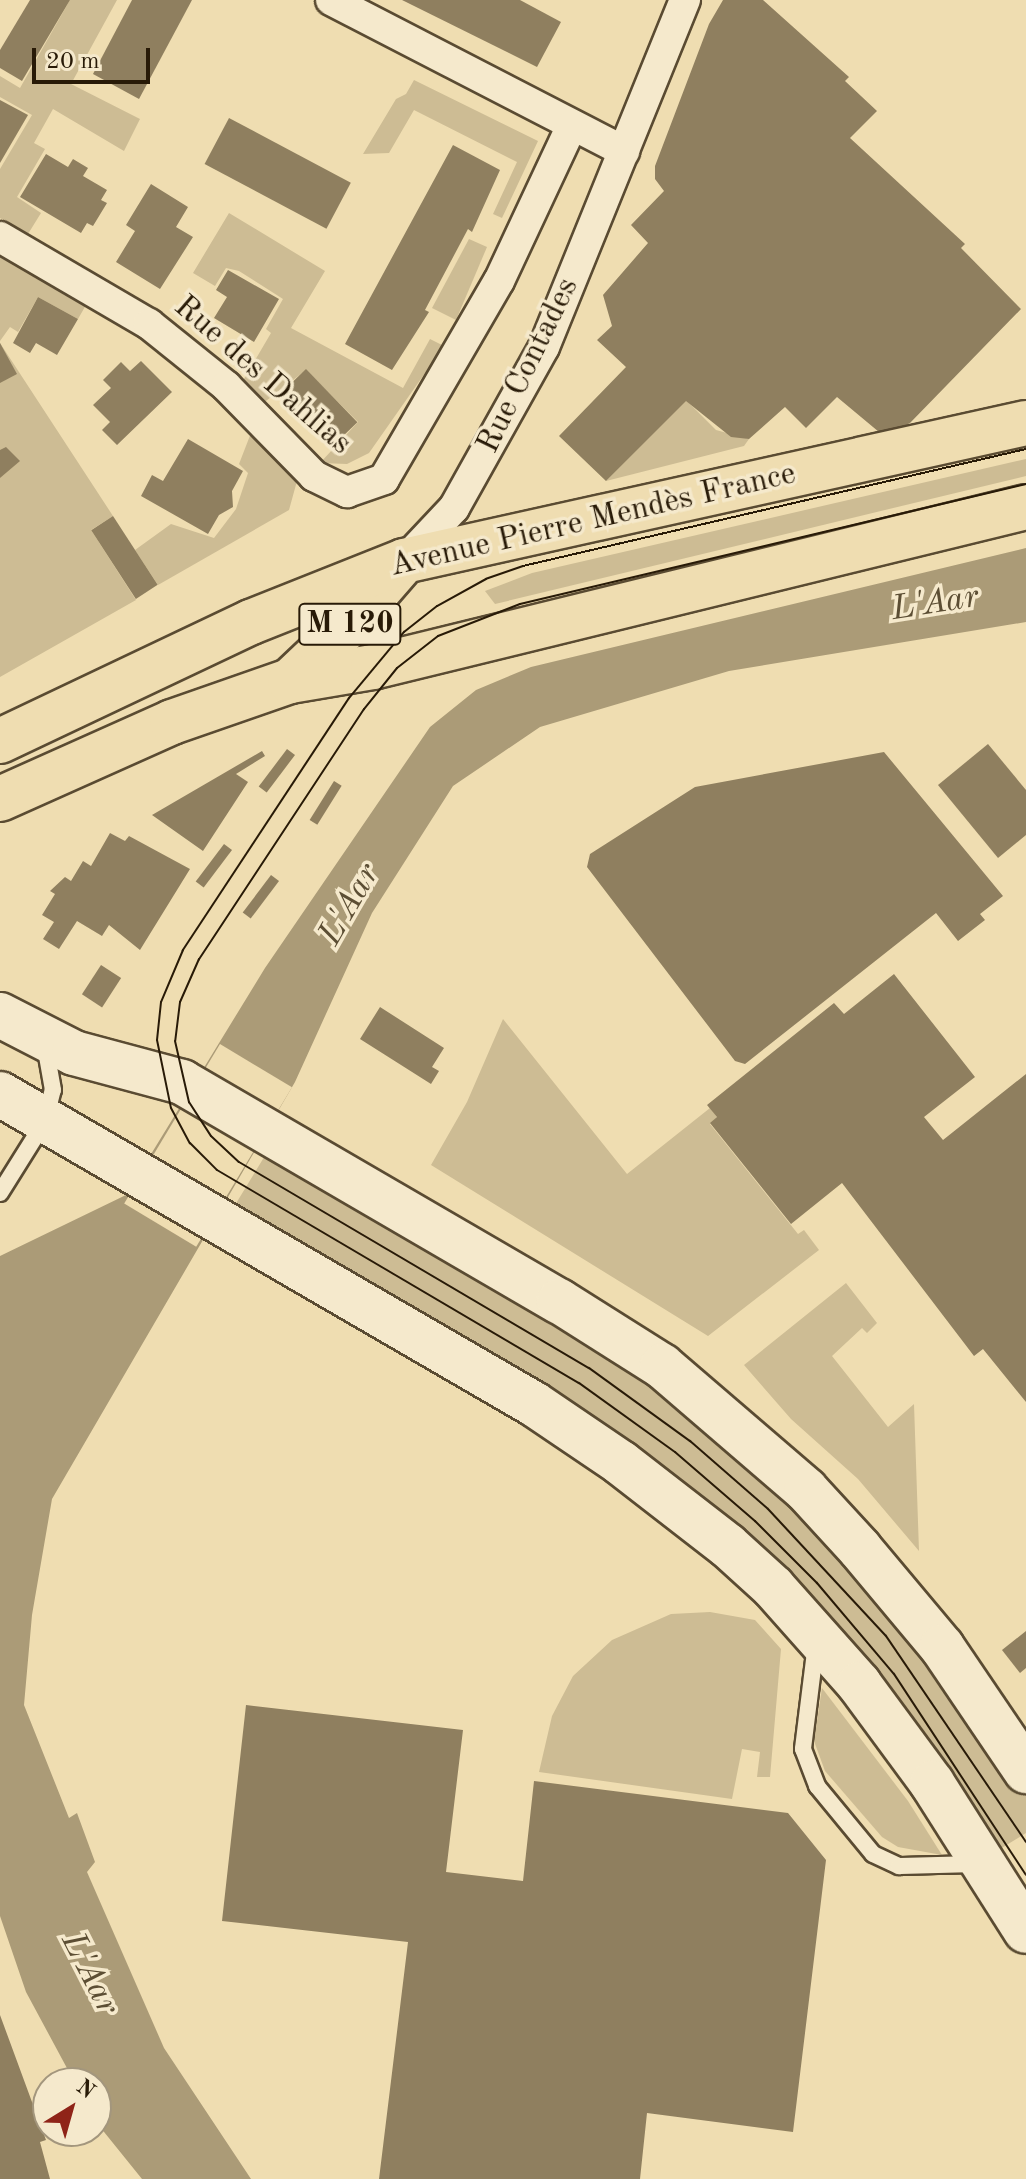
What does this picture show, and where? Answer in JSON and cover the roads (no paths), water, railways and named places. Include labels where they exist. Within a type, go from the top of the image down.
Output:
[{"type":"main road","name":"Avenue Pierre Mendès France","points":[[0,741],[251,622],[404,561],[1026,423]]},
{"type":"main road","points":[[0,799],[172,722],[290,681],[373,667],[1026,507]]},
{"type":"main road","name":"Rue Contades","points":[[290,681],[346,628],[404,561]]},
{"type":"main road","points":[[0,1015],[45,1041],[182,1082],[559,1301],[716,1408],[806,1490],[903,1598],[1026,1771]]},
{"type":"main road","points":[[0,1094],[451,1353],[621,1463],[728,1546],[817,1634],[932,1783],[1026,1931]]},
{"type":"street","points":[[331,0],[624,151]]},
{"type":"street","name":"Rue Contades","points":[[404,561],[454,508],[488,455],[544,347],[685,0]]},
{"type":"street","name":"Rue des Dahlias","points":[[0,237],[149,324],[226,386],[314,476],[347,492],[384,479],[499,281],[572,125]]},
{"type":"lane","points":[[0,1193],[45,1121],[53,1090],[45,1041]]},
{"type":"lane","points":[[817,1634],[803,1749],[817,1786],[873,1854],[899,1866],[982,1863]]},
{"type":"water","name":"L'Aar","points":[[1026,548],[1026,622],[729,671],[540,727],[453,786],[372,913],[295,1082],[52,1499],[32,1615],[24,1705],[69,1818],[77,1813],[95,1862],[87,1872],[164,2048],[251,2179],[142,2179],[112,2142],[112,2067],[66,2067],[26,1992],[0,1916],[0,1256],[126,1195],[265,968],[430,727],[476,690],[531,667]]},
{"type":"tram line","points":[[1026,449],[523,566],[486,579],[437,606],[404,632],[349,698],[183,950],[161,1002],[157,1040],[171,1108],[190,1143],[217,1170],[579,1383],[675,1452],[755,1521],[817,1583],[894,1674],[1026,1875]]},
{"type":"tram line","points":[[1026,484],[520,604],[438,636],[397,668],[364,709],[199,959],[180,1002],[175,1041],[189,1102],[211,1136],[239,1162],[589,1368],[690,1441],[768,1509],[886,1636],[1026,1842]]}]
